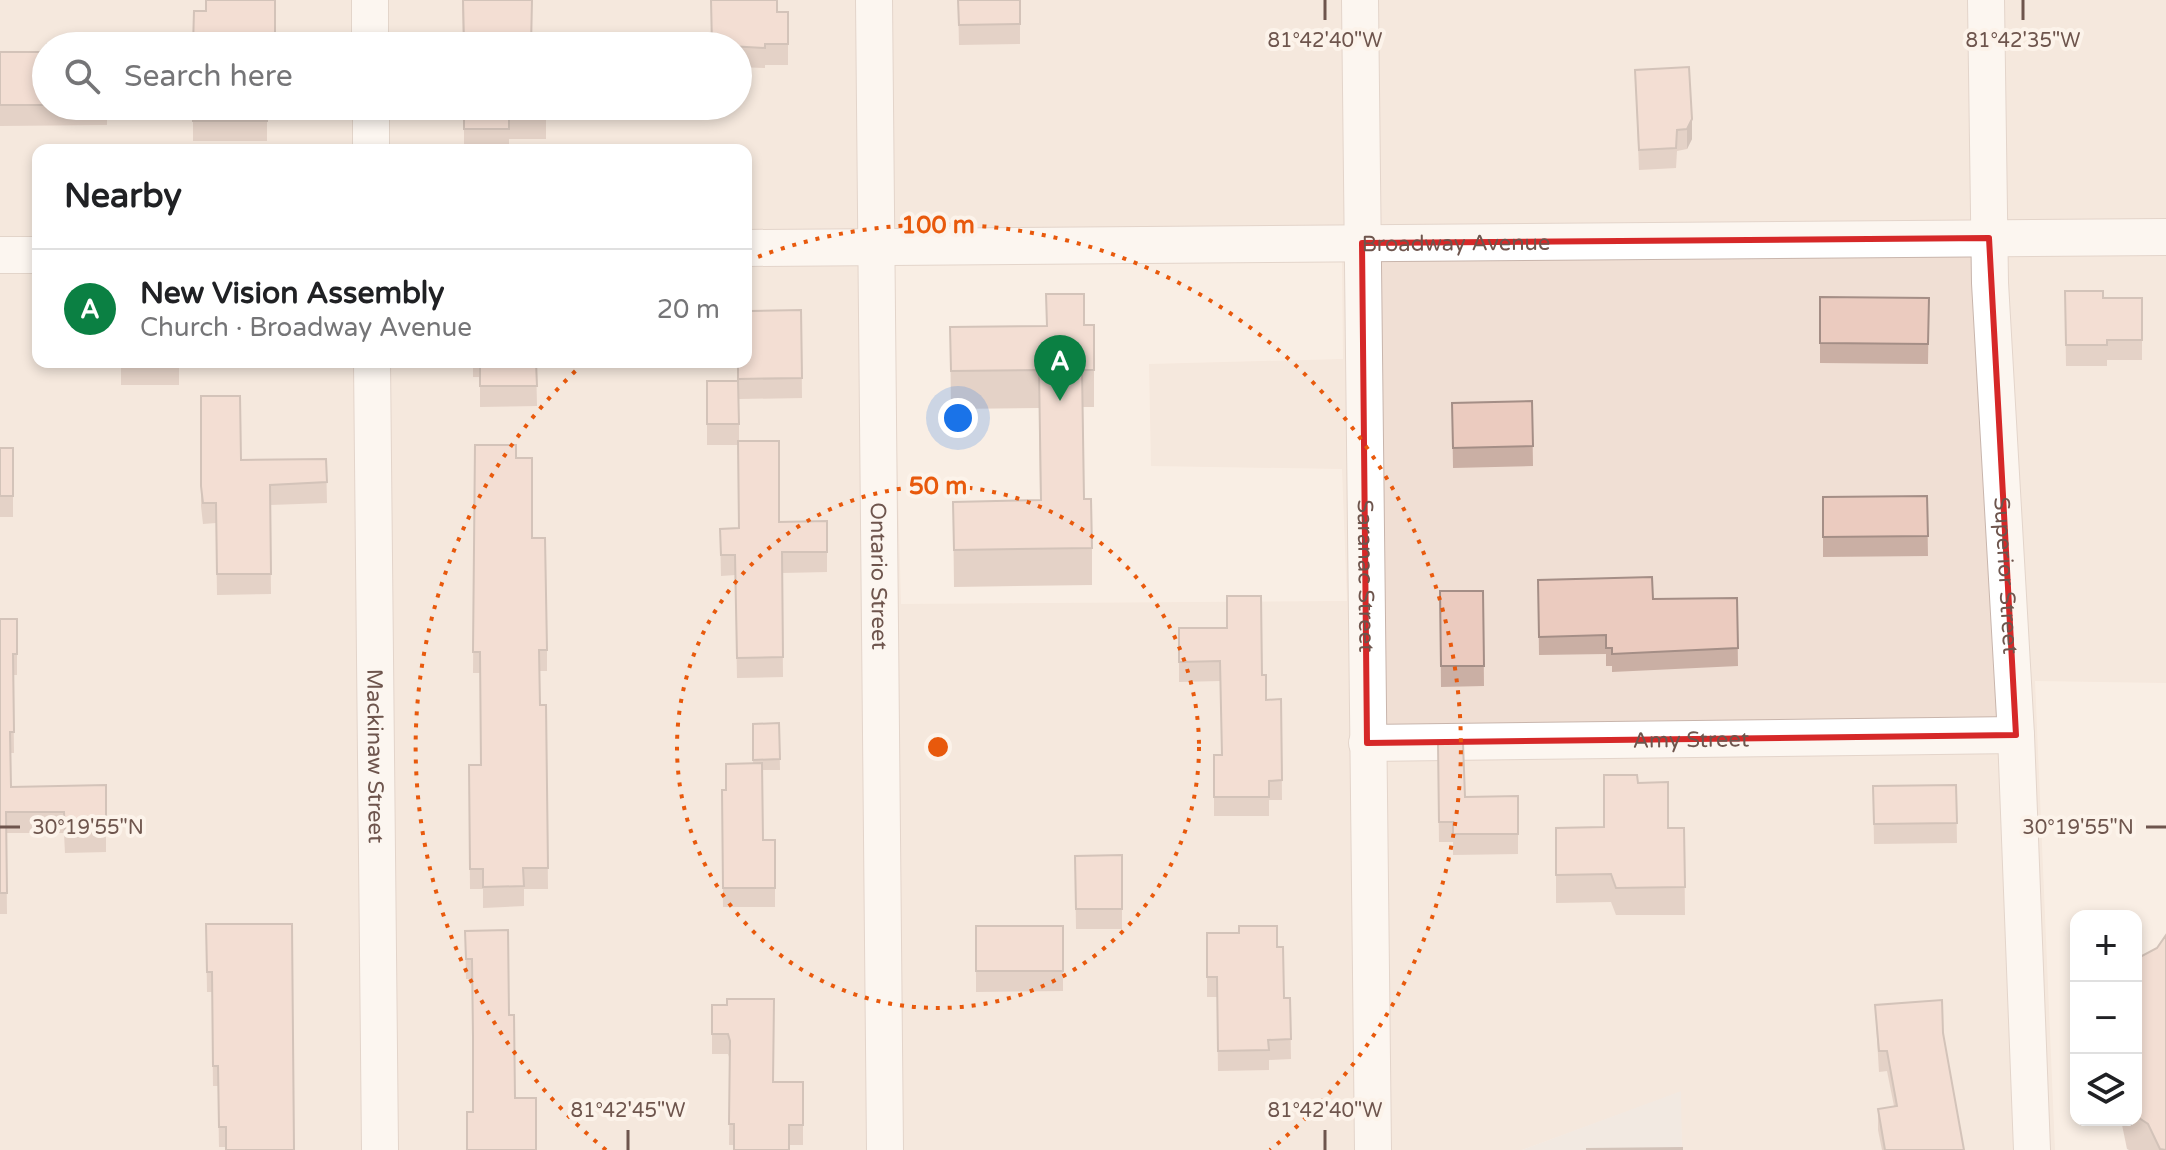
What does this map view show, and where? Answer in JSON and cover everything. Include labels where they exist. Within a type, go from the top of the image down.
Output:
[{"type":"street","points":[[370,0],[370,32]]},
{"type":"street","name":"Ontario Street","points":[[874,0],[885,1150]]},
{"type":"street","name":"Saranac Street","points":[[1360,0],[1373,1150]]},
{"type":"street","name":"Superior Street","points":[[1986,0],[1989,238],[2016,735],[2032,1150]]},
{"type":"street","points":[[371,120],[371,144]]},
{"type":"street","name":"Broadway Avenue","points":[[752,248],[2166,237]]},
{"type":"street","points":[[0,255],[32,255]]},
{"type":"street","name":"Mackinaw Street","points":[[372,368],[380,1150]]},
{"type":"street","name":"Amy Street","points":[[1367,743],[2016,735]]},
{"type":"highlighted area","points":[[1989,238],[2016,735],[1367,743],[1362,243]]},
{"type":"shaded area","points":[[0,0],[2166,0],[2166,228],[752,245],[752,144],[32,144],[32,253],[0,254]]},
{"type":"shaded area","points":[[2166,254],[2166,683],[2035,681],[2055,1150],[1682,1150],[1680,1092],[1522,1150],[0,1150],[0,271],[32,271],[32,368],[752,368],[752,264],[892,263],[901,604],[1347,601],[1342,469],[1151,466],[1149,364],[1343,359],[1342,260]]},
{"type":"shaded area","points":[[1681,1091],[1682,1150],[1522,1150]]},
{"type":"building","points":[[206,0],[275,0],[275,32],[193,32],[194,11],[206,11]]},
{"type":"building","points":[[463,0],[532,0],[531,32],[464,32]]},
{"type":"building","points":[[711,0],[777,0],[777,12],[788,12],[788,44],[752,47],[752,32],[712,32]]},
{"type":"building","points":[[958,0],[1020,0],[1020,24],[959,25]]},
{"type":"building","points":[[0,52],[32,52],[32,105],[0,105]]},
{"type":"building","points":[[1689,67],[1692,119],[1687,129],[1677,130],[1676,148],[1639,150],[1635,70]]},
{"type":"building","points":[[193,120],[267,120],[267,121]]},
{"type":"building","points":[[464,120],[509,120],[509,129],[464,129]]},
{"type":"building","points":[[2065,291],[2103,291],[2103,298],[2142,298],[2142,340],[2107,340],[2107,345],[2066,345]]},
{"type":"building","points":[[1046,294],[1084,294],[1084,325],[1094,325],[1094,370],[1082,370],[1084,499],[1091,499],[1092,548],[954,550],[953,502],[1041,500],[1039,370],[951,371],[950,327],[1047,326]]},
{"type":"building","points":[[1820,297],[1929,298],[1928,344],[1820,343]]},
{"type":"building","points":[[801,310],[802,378],[738,379],[738,368],[752,368],[752,311]]},
{"type":"building","points":[[480,368],[536,368],[537,386],[480,386]]},
{"type":"building","points":[[707,381],[738,381],[739,424],[707,424]]},
{"type":"building","points":[[201,396],[240,396],[241,460],[326,459],[327,482],[270,485],[271,574],[217,574],[216,503],[203,503],[201,486]]},
{"type":"building","points":[[1532,401],[1533,446],[1453,448],[1452,403]]},
{"type":"building","points":[[738,441],[779,441],[779,522],[827,521],[827,552],[782,552],[783,657],[737,658],[735,555],[721,555],[720,529],[739,528]]},
{"type":"building","points":[[475,445],[516,445],[516,458],[532,458],[532,538],[545,538],[547,650],[539,650],[540,705],[546,705],[548,868],[523,868],[524,886],[483,887],[483,869],[470,869],[469,765],[481,765],[480,652],[473,652]]},
{"type":"building","points":[[0,448],[13,448],[13,496],[0,496]]},
{"type":"building","points":[[1927,496],[1928,536],[1823,537],[1823,497]]},
{"type":"building","points":[[1652,577],[1653,599],[1737,598],[1738,648],[1612,654],[1612,648],[1606,648],[1606,635],[1539,637],[1538,580]]},
{"type":"building","points":[[1440,591],[1483,591],[1484,666],[1441,666]]},
{"type":"building","points":[[1227,596],[1261,596],[1262,675],[1266,675],[1266,700],[1281,699],[1282,780],[1269,781],[1269,797],[1214,797],[1214,755],[1222,755],[1220,661],[1179,662],[1179,628],[1227,628]]},
{"type":"building","points":[[0,619],[17,619],[17,654],[13,654],[14,732],[10,732],[11,787],[106,785],[106,832],[65,833],[64,812],[6,812],[7,893],[0,893]]},
{"type":"building","points":[[779,723],[780,759],[753,760],[753,724]]},
{"type":"building","points":[[1438,743],[1463,743],[1465,797],[1518,796],[1518,834],[1453,834],[1453,822],[1439,822]]},
{"type":"building","points":[[762,763],[763,840],[775,840],[775,888],[723,888],[722,790],[726,790],[726,764]]},
{"type":"building","points":[[1604,775],[1637,775],[1638,783],[1668,782],[1668,828],[1684,828],[1685,887],[1616,888],[1611,874],[1556,875],[1556,828],[1604,827]]},
{"type":"building","points":[[1956,785],[1957,823],[1874,824],[1873,786]]},
{"type":"building","points":[[1122,855],[1122,909],[1076,909],[1075,856]]},
{"type":"building","points":[[206,924],[292,924],[294,1150],[226,1150],[226,1127],[219,1127],[218,1066],[213,1066],[212,972],[207,972]]},
{"type":"building","points":[[976,926],[1063,926],[1063,971],[976,971]]},
{"type":"building","points":[[1239,926],[1277,926],[1277,947],[1283,947],[1284,998],[1290,998],[1291,1039],[1268,1040],[1269,1050],[1218,1051],[1217,977],[1207,977],[1207,933],[1239,933]]},
{"type":"building","points":[[508,930],[509,1015],[514,1015],[515,1098],[536,1098],[536,1150],[467,1150],[467,1112],[473,1112],[473,1036],[472,959],[466,959],[465,931]]},
{"type":"building","points":[[2166,935],[2166,1150],[2160,1149],[2148,1124],[2142,1120],[2142,956],[2157,948]]},
{"type":"building","points":[[727,999],[774,999],[773,1082],[803,1082],[803,1125],[789,1125],[789,1150],[734,1150],[734,1124],[729,1124],[730,1041],[728,1034],[712,1034],[712,1005],[727,1005]]},
{"type":"building","points":[[1942,1000],[1943,1033],[1964,1150],[1885,1150],[1878,1109],[1897,1106],[1887,1051],[1879,1051],[1875,1005]]},
{"type":"building","points":[[1587,1149],[1682,1150],[1587,1150]]},
{"type":"place","name":"New Vision Assembly","points":[[1060,401]]}]
